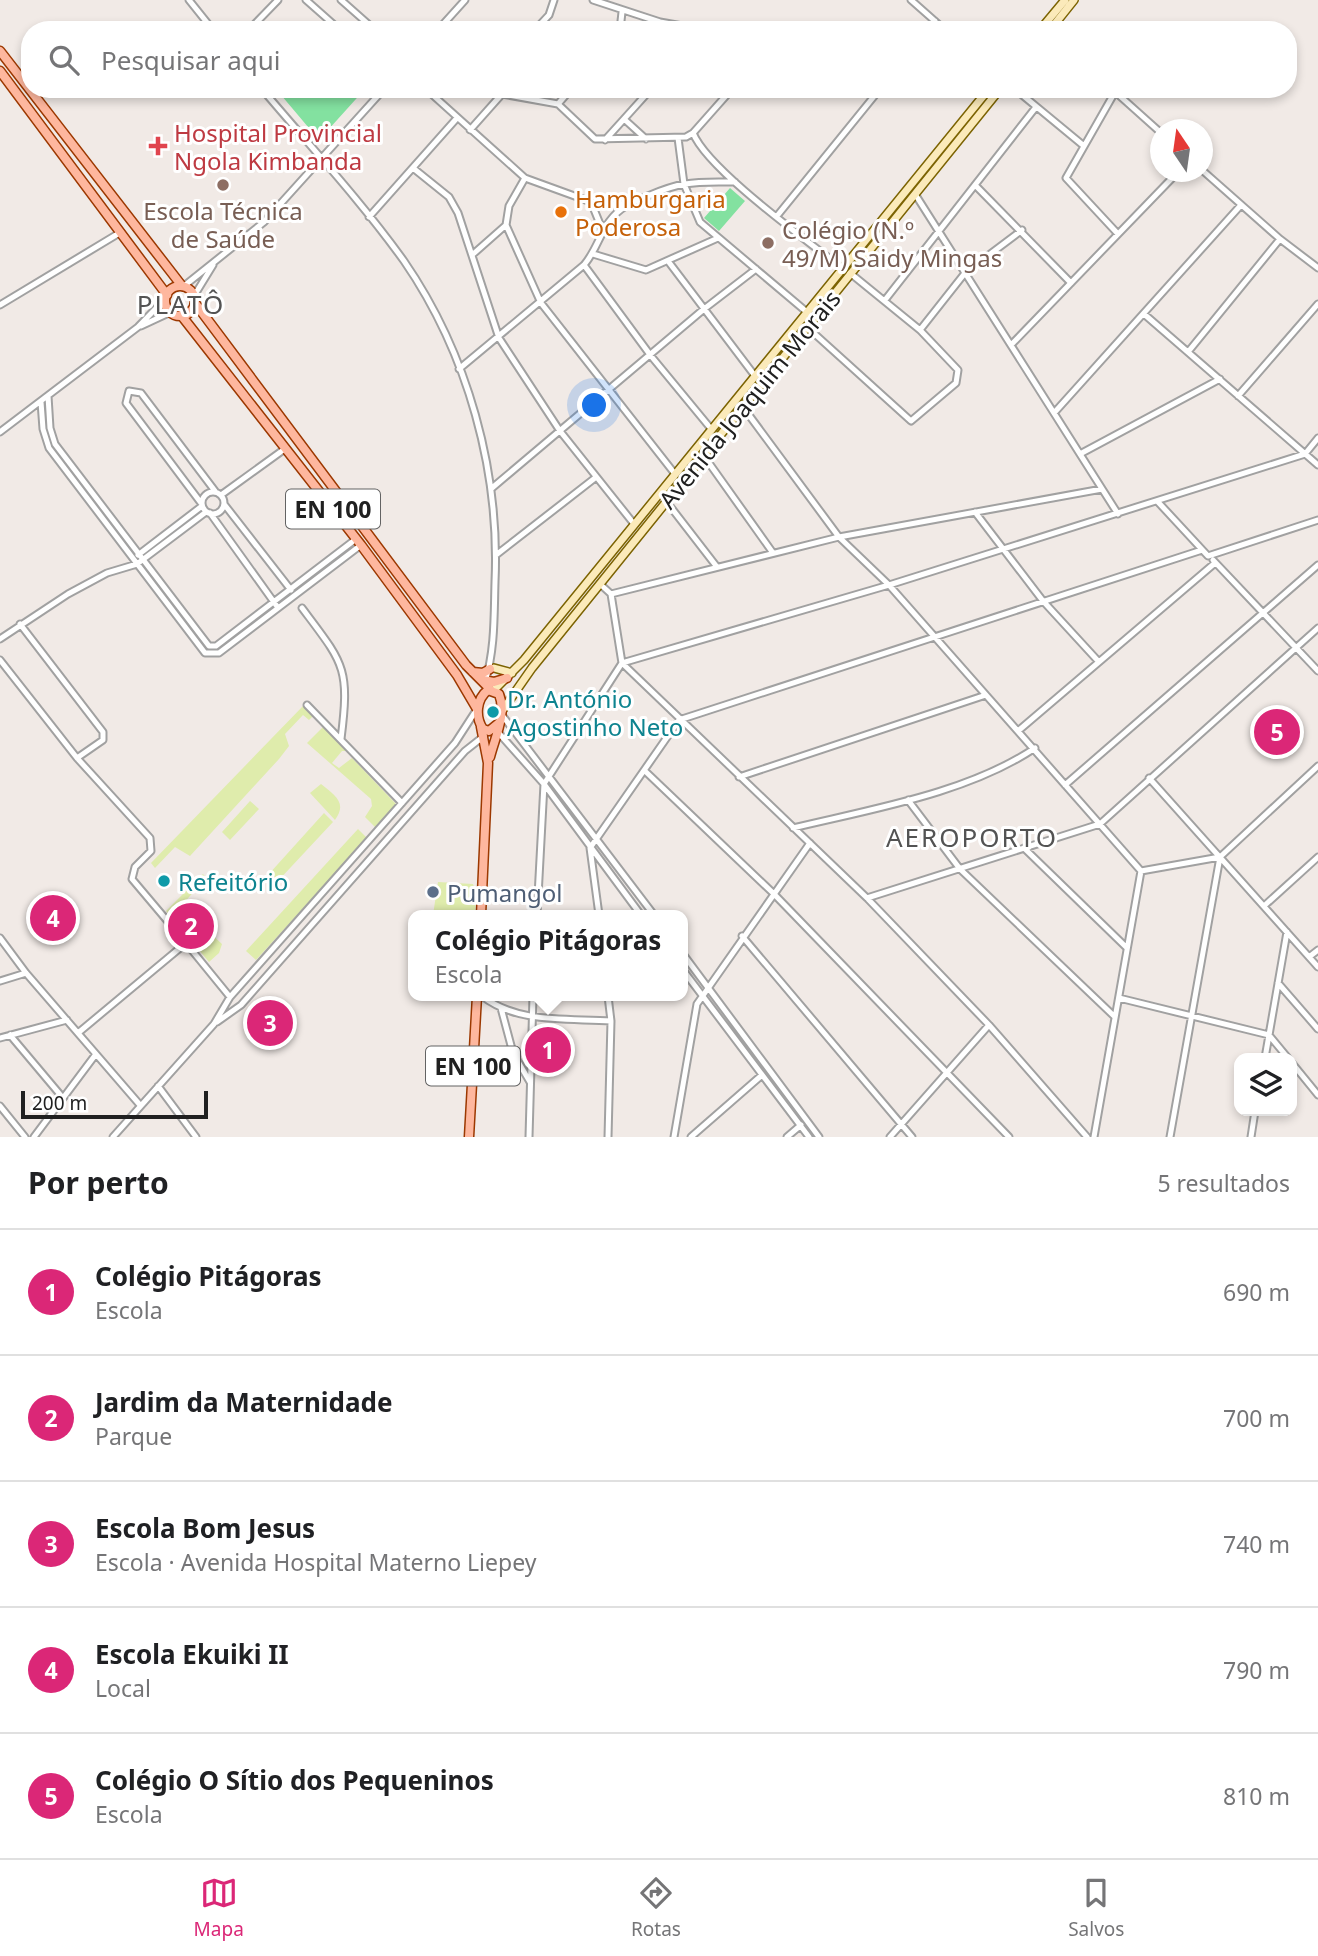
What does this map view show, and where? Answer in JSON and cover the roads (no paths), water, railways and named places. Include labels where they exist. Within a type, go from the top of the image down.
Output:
[{"type":"main road","name":"EN 100","points":[[0,51],[21,79]]},
{"type":"main road","points":[[0,71],[121,232],[166,297],[171,312],[181,315],[192,310],[195,299]]},
{"type":"main road","name":"EN 100","points":[[36,98],[113,199],[195,299],[206,322],[486,683],[501,697],[488,763],[481,910]]},
{"type":"main road","points":[[102,208],[113,199]]},
{"type":"main road","points":[[166,297],[171,289],[183,286]]},
{"type":"main road","name":"EN 100","points":[[181,315],[359,542],[457,675],[477,709],[488,763]]},
{"type":"main road","points":[[477,709],[486,683],[483,673],[492,669]]},
{"type":"main road","points":[[486,683],[510,675]]},
{"type":"main road","points":[[482,732],[498,723]]},
{"type":"main road","name":"EN 100","points":[[470,1137],[480,1001]]},
{"type":"street","points":[[190,0],[206,21]]},
{"type":"street","points":[[257,21],[278,0]]},
{"type":"street","points":[[306,0],[330,21]]},
{"type":"street","points":[[341,0],[365,21]]},
{"type":"street","points":[[446,21],[465,0]]},
{"type":"street","points":[[543,21],[549,15],[554,0]]},
{"type":"street","points":[[593,0],[622,12],[660,21]]},
{"type":"street","points":[[911,0],[935,21]]},
{"type":"street","points":[[1057,21],[1074,0]]},
{"type":"street","points":[[1047,21],[1063,1]]},
{"type":"street","points":[[621,21],[622,12]]},
{"type":"street","points":[[270,98],[405,263],[459,369],[483,442],[492,488],[496,555],[492,669],[486,683]]},
{"type":"street","points":[[183,286],[264,222],[377,98]]},
{"type":"street","points":[[435,98],[525,178],[591,202],[626,206]]},
{"type":"street","points":[[470,130],[498,98]]},
{"type":"street","points":[[524,98],[558,104],[589,135],[605,140],[678,138],[693,133],[724,98]]},
{"type":"street","points":[[558,104],[563,98]]},
{"type":"street","points":[[605,140],[644,98]]},
{"type":"street","points":[[777,216],[873,98]]},
{"type":"street","name":"Avenida Joaquim Morais","points":[[498,723],[517,688],[807,327],[847,271],[982,98]]},
{"type":"street","name":"Avenida Joaquim Morais","points":[[510,675],[755,376],[915,194],[993,98]]},
{"type":"street","points":[[1026,98],[1084,146]]},
{"type":"street","points":[[1109,98],[1066,181],[1118,234]]},
{"type":"street","points":[[1121,98],[1150,123]]},
{"type":"street","points":[[885,300],[1036,107]]},
{"type":"street","points":[[369,217],[457,118]]},
{"type":"street","points":[[624,119],[646,139]]},
{"type":"street","points":[[693,133],[697,144],[734,182],[920,330],[958,370],[956,383],[911,421],[807,327]]},
{"type":"street","points":[[678,138],[684,184],[700,222],[808,313]]},
{"type":"street","points":[[413,168],[449,197],[472,255],[499,338],[560,431],[634,524]]},
{"type":"street","points":[[525,178],[509,206],[506,225],[541,303],[675,474]]},
{"type":"street","points":[[1213,180],[1280,240],[1318,268]]},
{"type":"street","points":[[459,369],[584,265],[593,254],[602,229],[609,219],[626,206],[684,184],[734,182]]},
{"type":"street","points":[[1011,345],[1168,182]]},
{"type":"street","points":[[975,185],[1071,283]]},
{"type":"street","points":[[915,194],[1118,514]]},
{"type":"street","points":[[591,202],[602,229]]},
{"type":"street","points":[[1054,413],[1241,205]]},
{"type":"street","points":[[472,255],[506,225]]},
{"type":"street","points":[[920,330],[965,273],[1022,230]]},
{"type":"street","points":[[0,305],[121,232]]},
{"type":"street","points":[[593,254],[646,270],[718,238]]},
{"type":"street","points":[[1188,352],[1280,240]]},
{"type":"street","points":[[668,261],[755,376]]},
{"type":"street","points":[[195,299],[215,263]]},
{"type":"street","points":[[584,265],[651,356],[712,430]]},
{"type":"street","points":[[492,488],[704,310],[756,270]]},
{"type":"street","points":[[0,432],[138,327],[166,297]]},
{"type":"street","points":[[1238,396],[1318,304]]},
{"type":"street","points":[[138,327],[171,312]]},
{"type":"street","points":[[1144,314],[1318,465]]},
{"type":"street","points":[[1080,454],[1220,379]]},
{"type":"street","points":[[278,608],[126,403],[129,391],[141,393],[295,595]]},
{"type":"street","points":[[48,396],[50,428],[55,444],[206,644],[212,647]]},
{"type":"street","points":[[41,401],[43,429],[49,448],[200,649],[212,654],[219,653],[359,542]]},
{"type":"street","points":[[743,407],[839,537],[889,585],[1035,748],[1141,872]]},
{"type":"street","points":[[537,910],[544,784],[622,663],[889,585],[1158,502],[1305,454],[1318,438]]},
{"type":"street","points":[[221,495],[286,448]]},
{"type":"street","points":[[704,456],[773,553]]},
{"type":"street","points":[[496,555],[595,478]]},
{"type":"street","points":[[611,594],[839,537],[1102,489]]},
{"type":"street","points":[[141,557],[202,504],[207,493],[215,491]]},
{"type":"street","points":[[666,501],[717,567]]},
{"type":"street","points":[[1158,502],[1318,671]]},
{"type":"street","points":[[0,639],[68,594],[133,563],[208,513],[218,513],[224,504]]},
{"type":"street","points":[[975,512],[1043,601],[1099,662]]},
{"type":"street","points":[[1208,556],[1318,520]]},
{"type":"street","points":[[212,647],[359,542]]},
{"type":"street","points":[[597,910],[590,848],[679,720],[1202,550]]},
{"type":"street","points":[[1018,731],[1215,562]]},
{"type":"street","points":[[1065,785],[1318,565]]},
{"type":"street","points":[[600,584],[611,594],[622,663],[867,898],[989,1025],[1087,1137]]},
{"type":"street","points":[[302,608],[338,656],[342,666],[344,712],[341,739]]},
{"type":"street","points":[[20,624],[103,732],[103,740],[77,758]]},
{"type":"street","points":[[867,898],[1100,824],[1318,628]]},
{"type":"street","points":[[212,647],[212,654]]},
{"type":"street","points":[[0,660],[77,758],[150,838],[151,851],[135,867],[132,879],[230,997]]},
{"type":"street","points":[[492,669],[510,675]]},
{"type":"street","points":[[739,777],[986,695]]},
{"type":"street","points":[[307,705],[402,803]]},
{"type":"street","points":[[113,1137],[214,1024],[230,997],[465,731],[477,709]]},
{"type":"street","points":[[498,723],[549,777],[649,910]]},
{"type":"street","points":[[498,723],[637,910]]},
{"type":"street","points":[[214,1024],[241,1005],[482,732]]},
{"type":"street","points":[[793,828],[908,800],[1010,765],[1035,748]]},
{"type":"street","points":[[1141,872],[1220,857],[1318,766]]},
{"type":"street","points":[[645,771],[773,893],[1009,1137]]},
{"type":"street","points":[[1149,778],[1318,967]]},
{"type":"street","points":[[908,800],[960,869],[1115,1017]]},
{"type":"street","points":[[373,836],[382,845]]},
{"type":"street","points":[[674,1137],[697,1004],[742,936],[810,843]]},
{"type":"street","points":[[1024,848],[1128,949]]},
{"type":"street","points":[[1170,1137],[1220,857]]},
{"type":"street","points":[[1264,906],[1318,857]]},
{"type":"street","points":[[1094,1137],[1141,872]]},
{"type":"street","points":[[1266,1053],[1287,932]]},
{"type":"street","points":[[742,936],[912,1137]]},
{"type":"street","points":[[0,938],[26,973],[140,1105]]},
{"type":"street","points":[[78,1033],[187,943]]},
{"type":"street","points":[[1310,957],[1318,950]]},
{"type":"street","points":[[688,961],[820,1137]]},
{"type":"street","points":[[0,981],[26,973]]},
{"type":"street","points":[[688,977],[809,1137]]},
{"type":"street","points":[[1278,984],[1318,1029]]},
{"type":"street","points":[[1119,998],[1269,1035],[1284,1053]]},
{"type":"street","points":[[488,1001],[500,1008],[532,1017],[611,1021]]},
{"type":"street","points":[[529,1137],[533,1001]]},
{"type":"street","points":[[608,1137],[611,1021],[609,1001]]},
{"type":"street","points":[[500,1008],[513,1053],[530,1082]]},
{"type":"street","points":[[0,1038],[67,1020]]},
{"type":"street","points":[[890,1137],[989,1025]]},
{"type":"street","points":[[10,1035],[63,1098]]},
{"type":"street","points":[[34,1137],[96,1054]]},
{"type":"street","points":[[1297,1069],[1318,1095]]},
{"type":"street","points":[[691,1137],[762,1075]]},
{"type":"street","points":[[158,1086],[196,1137]]},
{"type":"street","points":[[0,1106],[25,1137]]},
{"type":"street","points":[[1251,1137],[1254,1116]]},
{"type":"street","points":[[787,1137],[801,1125]]},
{"type":"place","name":"Hospital Provincial Ngola Kimbanda","points":[[158,146]]},
{"type":"place","name":"Escola Técnica de Saúde","points":[[223,185]]},
{"type":"place","name":"Hamburgaria Poderosa","points":[[561,212]]},
{"type":"place","name":"Colégio (N.º 49/M) Saidy Mingas","points":[[768,243]]},
{"type":"place","name":"Dr. António Agostinho Neto","points":[[493,712]]},
{"type":"place","name":"Colégio O Sítio dos Pequeninos","points":[[1277,732]]},
{"type":"place","name":"Refeitório","points":[[164,881]]},
{"type":"place","name":"Pumangol","points":[[433,892]]},
{"type":"place","name":"Escola Ekuiki II","points":[[53,918]]},
{"type":"place","name":"Jardim da Maternidade","points":[[191,926]]},
{"type":"place","name":"Escola Bom Jesus","points":[[270,1023]]},
{"type":"place","name":"Colégio Pitágoras","points":[[548,1050]]},
{"type":"district","name":"PLATÔ","points":[[181,304]]},
{"type":"district","name":"AEROPORTO","points":[[972,837]]}]
